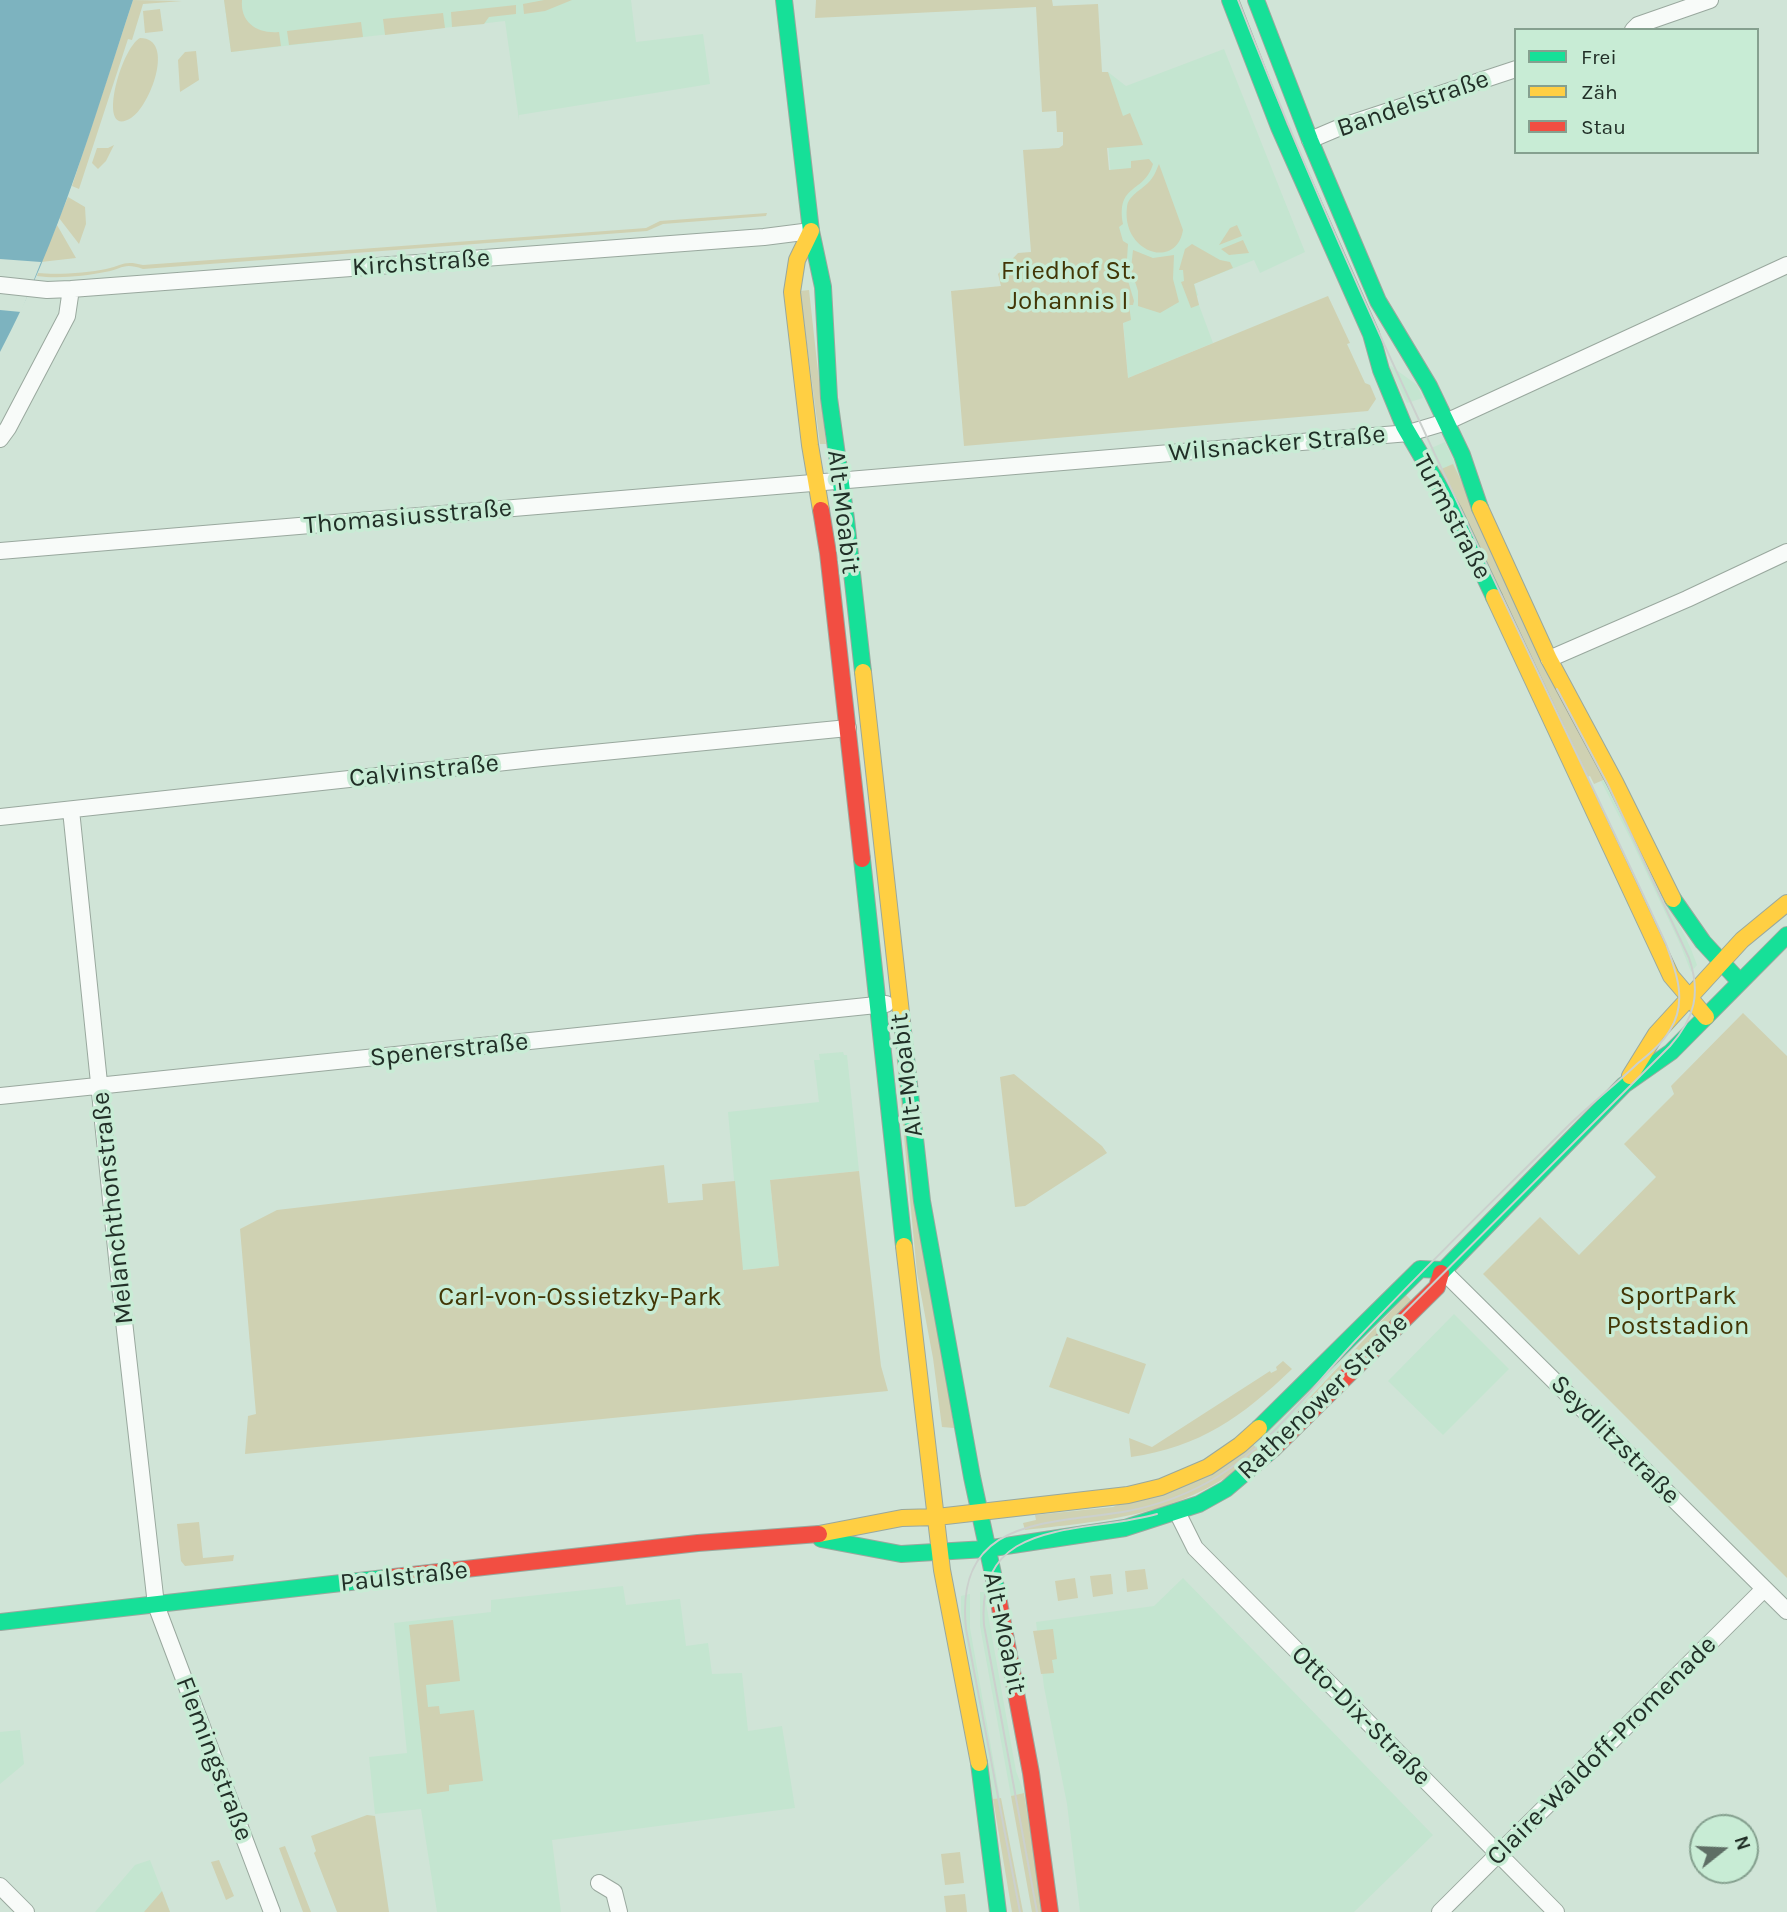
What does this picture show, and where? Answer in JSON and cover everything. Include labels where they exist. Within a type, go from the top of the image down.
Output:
[{"type":"main road","name":"Alt-Moabit","points":[[784,0],[811,231],[823,287],[829,398],[930,1254],[1031,1773],[1050,1912]]},
{"type":"main road","name":"Turmstraße","points":[[1230,0],[1271,110],[1374,341],[1380,370],[1422,462],[1454,512],[1671,976],[1706,1017]]},
{"type":"main road","name":"Turmstraße","points":[[1256,0],[1310,140],[1378,301],[1428,382],[1462,455],[1484,519],[1549,659],[1615,782],[1675,903],[1703,942],[1740,982]]},
{"type":"main road","name":"Alt-Moabit","points":[[811,231],[800,250],[792,284],[816,482],[828,553],[940,1552],[984,1794],[998,1912]]},
{"type":"main road","name":"Rathenower Straße","points":[[1624,1085],[1656,1034],[1750,933],[1787,904]]},
{"type":"main road","name":"Rathenower Straße","points":[[940,1552],[986,1549],[1125,1528],[1177,1513],[1226,1489],[1290,1434],[1437,1287],[1442,1270],[1624,1085],[1671,1052],[1787,934]]},
{"type":"main road","name":"Rathenower Straße","points":[[980,1511],[1128,1494],[1161,1487],[1208,1467],[1240,1445],[1278,1411],[1420,1269],[1442,1270]]},
{"type":"main road","name":"Paulstraße","points":[[0,1622],[698,1543],[808,1536],[902,1518],[937,1517],[980,1511]]},
{"type":"main road","name":"Paulstraße","points":[[808,1536],[891,1553],[940,1552]]},
{"type":"street","points":[[1635,28],[1710,0]]},
{"type":"street","name":"Bandelstraße","points":[[1310,140],[1343,126],[1514,70]]},
{"type":"street","name":"Kirchstraße","points":[[0,285],[71,289],[766,237],[811,231]]},
{"type":"street","name":"Wilsnacker Straße","points":[[816,482],[1409,433],[1446,422],[1787,265]]},
{"type":"street","points":[[0,439],[67,316],[71,289]]},
{"type":"street","name":"Thomasiusstraße","points":[[0,551],[816,482]]},
{"type":"street","points":[[1549,659],[1787,552]]},
{"type":"street","name":"Calvinstraße","points":[[0,817],[542,758],[848,728]]},
{"type":"street","name":"Melanchthonstraße","points":[[71,810],[156,1605]]},
{"type":"street","name":"Spenerstraße","points":[[0,1097],[899,1002]]},
{"type":"street","name":"Seydlitzstraße","points":[[1442,1270],[1787,1611]]},
{"type":"street","name":"Otto-Dix-Straße","points":[[1177,1513],[1195,1548],[1556,1912]]},
{"type":"street","name":"Claire-Waldoff-Promenade","points":[[1440,1912],[1764,1589]]},
{"type":"street","name":"Flemingstraße","points":[[156,1605],[272,1912]]},
{"type":"street","points":[[599,1882],[614,1892],[619,1912]]},
{"type":"street","points":[[0,1886],[26,1912]]},
{"type":"shaded area","points":[[224,0],[631,0],[636,42],[703,34],[710,84],[519,115],[519,120],[505,21],[231,52]]},
{"type":"shaded area","points":[[1224,49],[1305,252],[1260,273],[1254,260],[1194,284],[1213,343],[1128,378],[1102,72],[1108,72],[1126,86]]},
{"type":"shaded area","points":[[1389,367],[1417,385],[1423,398],[1407,403]]},
{"type":"shaded area","points":[[1445,442],[1463,480],[1438,470],[1429,449]]},
{"type":"shaded area","points":[[1608,778],[1691,949],[1697,965],[1691,972],[1601,781]]},
{"type":"shaded area","points":[[843,1052],[847,1055],[859,1171],[770,1180],[779,1266],[742,1270],[728,1112],[819,1102],[814,1060],[820,1060],[819,1054]]},
{"type":"shaded area","points":[[1454,1314],[1509,1369],[1443,1435],[1388,1381]]},
{"type":"shaded area","points":[[1357,1345],[1294,1414],[1260,1452],[1252,1443]]},
{"type":"shaded area","points":[[1183,1578],[1433,1835],[1354,1912],[1080,1912],[1067,1804],[1044,1687],[1036,1622],[1154,1606]]},
{"type":"shaded area","points":[[623,1586],[626,1605],[680,1599],[686,1646],[708,1643],[712,1674],[742,1673],[748,1731],[782,1726],[795,1808],[552,1840],[561,1912],[437,1912],[421,1809],[375,1814],[369,1757],[407,1753],[394,1623],[491,1612],[491,1600]]},
{"type":"shaded area","points":[[980,1592],[984,1592],[1016,1771],[1024,1793],[1011,1796],[980,1626]]},
{"type":"shaded area","points":[[970,1594],[970,1628],[1000,1798],[993,1799],[961,1613],[961,1596]]},
{"type":"shaded area","points":[[20,1730],[24,1764],[0,1784],[0,1732]]},
{"type":"shaded area","points":[[150,1860],[170,1912],[95,1912],[135,1865]]},
{"type":"green space","points":[[133,0],[182,1],[143,4],[132,40],[128,39],[79,189],[72,186]]},
{"type":"green space","points":[[224,0],[242,0],[247,21],[258,29],[279,32],[281,46],[231,52]]},
{"type":"green space","points":[[544,0],[572,0],[545,11],[524,14],[523,4]]},
{"type":"green space","name":"Friedhof St. Johannis I","points":[[816,0],[1052,0],[1053,6],[1098,4],[1102,72],[1108,72],[1123,116],[1130,113],[1143,145],[1107,148],[1109,170],[1131,168],[1131,161],[1149,159],[1153,164],[1149,174],[1123,202],[1123,224],[1119,227],[1123,241],[1128,244],[1126,274],[1134,301],[1133,305],[1129,305],[1131,320],[1123,323],[1128,378],[1328,296],[1365,383],[1370,385],[1376,399],[1368,411],[964,446],[951,291],[1001,286],[998,274],[1018,253],[1031,252],[1023,150],[1059,148],[1063,145],[1063,132],[1057,132],[1056,111],[1042,112],[1036,7],[815,18]]},
{"type":"green space","points":[[516,5],[516,14],[489,17],[484,24],[452,27],[451,12]]},
{"type":"green space","points":[[160,9],[163,31],[145,33],[143,11]]},
{"type":"green space","points":[[443,13],[445,28],[385,35],[383,19]]},
{"type":"green space","points":[[361,22],[363,37],[289,45],[287,31]]},
{"type":"green space","points":[[140,38],[151,41],[156,49],[156,74],[152,88],[138,111],[131,118],[121,121],[115,116],[115,90],[125,58],[132,45]]},
{"type":"green space","points":[[196,51],[199,80],[180,92],[178,60],[185,52]]},
{"type":"green space","points":[[114,145],[106,161],[98,169],[92,163],[97,148]]},
{"type":"green space","points":[[1159,164],[1183,230],[1178,243],[1161,253],[1140,245],[1127,223],[1128,203],[1152,178]]},
{"type":"green space","points":[[68,197],[85,207],[86,224],[79,244],[59,218]]},
{"type":"green space","points":[[767,213],[766,216],[663,224],[647,231],[143,269],[127,266],[80,276],[37,276],[38,273],[81,273],[127,263],[143,265],[646,228],[660,221]]},
{"type":"green space","points":[[57,225],[76,258],[41,262]]},
{"type":"green space","points":[[1237,225],[1242,236],[1219,245],[1230,228]]},
{"type":"green space","points":[[1243,240],[1249,253],[1229,255],[1221,249]]},
{"type":"green space","points":[[1192,244],[1220,260],[1230,262],[1233,268],[1194,284],[1199,305],[1191,308],[1181,282],[1184,281],[1183,270],[1179,270],[1185,249]]},
{"type":"green space","points":[[1133,250],[1153,258],[1174,255],[1173,279],[1179,302],[1160,313],[1138,306],[1138,291],[1131,269]]},
{"type":"green space","points":[[809,290],[826,444],[820,444],[800,291]]},
{"type":"green space","points":[[1453,464],[1608,778],[1594,784],[1590,776],[1582,779],[1439,470]]},
{"type":"green space","name":"SportPark Poststadion","points":[[1743,1013],[1787,1056],[1787,1578],[1483,1274],[1540,1217],[1579,1255],[1656,1177],[1624,1144],[1674,1094],[1671,1086]]},
{"type":"green space","points":[[894,1031],[954,1428],[942,1427],[933,1358],[917,1273]]},
{"type":"green space","points":[[1014,1074],[1107,1153],[1025,1206],[1015,1207],[1000,1077]]},
{"type":"green space","name":"Carl-von-Ossietzky-Park","points":[[664,1165],[668,1203],[703,1200],[702,1184],[735,1181],[743,1270],[779,1266],[770,1180],[859,1171],[881,1366],[888,1391],[245,1454],[248,1416],[256,1414],[240,1229],[277,1210]]},
{"type":"green space","points":[[1406,1295],[1412,1301],[1294,1414]]},
{"type":"green space","points":[[1067,1337],[1146,1364],[1129,1414],[1049,1387]]},
{"type":"green space","points":[[1283,1361],[1292,1369],[1255,1402],[1219,1427],[1178,1446],[1131,1457],[1129,1438],[1152,1447],[1270,1371],[1271,1373],[1277,1370],[1276,1367]]},
{"type":"green space","points":[[1252,1443],[1260,1452],[1233,1473],[1178,1501],[1120,1517],[1025,1530],[1023,1523],[1036,1520],[1035,1515],[1113,1507]]},
{"type":"green space","points":[[199,1522],[203,1558],[234,1555],[233,1561],[185,1566],[181,1561],[177,1524]]},
{"type":"green space","points":[[1145,1569],[1148,1589],[1127,1592],[1125,1571]]},
{"type":"green space","points":[[1111,1574],[1113,1594],[1093,1597],[1090,1576]]},
{"type":"green space","points":[[1075,1578],[1078,1598],[1058,1601],[1055,1581]]},
{"type":"green space","points":[[453,1620],[460,1681],[426,1685],[428,1707],[439,1706],[440,1714],[474,1710],[483,1781],[449,1785],[449,1791],[427,1794],[409,1625]]},
{"type":"green space","points":[[1053,1629],[1057,1659],[1052,1660],[1054,1673],[1041,1674],[1033,1631]]},
{"type":"green space","points":[[1024,1793],[1043,1912],[1032,1912],[1011,1796]]},
{"type":"green space","points":[[1001,1798],[1023,1912],[1012,1912],[993,1799]]},
{"type":"green space","points":[[367,1815],[375,1816],[389,1912],[337,1912],[314,1853],[316,1851],[311,1836]]},
{"type":"green space","points":[[285,1846],[311,1912],[303,1912],[279,1848]]},
{"type":"green space","points":[[960,1852],[964,1883],[945,1885],[941,1854]]},
{"type":"green space","points":[[219,1860],[234,1896],[226,1900],[211,1862]]},
{"type":"green space","points":[[162,1891],[170,1912],[144,1912]]},
{"type":"green space","points":[[965,1894],[967,1912],[946,1912],[944,1896]]},
{"type":"water","points":[[0,0],[133,0],[58,223],[0,352]]},
{"type":"pier","points":[[0,259],[41,262],[21,312],[0,310]]},
{"type":"tram line","points":[[1020,1912],[966,1629],[966,1592],[975,1564],[991,1545],[1013,1532],[1039,1524],[1128,1511],[1162,1502],[1185,1494],[1238,1463],[1275,1430],[1436,1257],[1566,1128],[1659,1044],[1670,1030],[1678,1009],[1676,976],[1666,944],[1390,357],[1286,120],[1238,0]]},
{"type":"tram line","points":[[1265,1452],[1670,1046],[1690,1015],[1695,983],[1689,958],[1608,785],[1557,689]]},
{"type":"tram line","points":[[1037,1912],[984,1625],[986,1590],[997,1564],[1016,1547],[1040,1536],[1157,1514]]},
{"type":"traffic: fast","points":[[784,0],[811,231],[823,287],[829,398],[863,672]]},
{"type":"traffic: fast","points":[[1230,0],[1279,127],[1371,334],[1381,370],[1404,426],[1454,512],[1494,597]]},
{"type":"traffic: fast","points":[[1256,0],[1310,140],[1378,301],[1429,386],[1462,455],[1480,508]]},
{"type":"traffic: fast","points":[[862,859],[904,1246]]},
{"type":"traffic: fast","points":[[1673,899],[1703,942],[1740,982]]},
{"type":"traffic: fast","points":[[1441,1273],[1624,1085],[1671,1052],[1787,935]]},
{"type":"traffic: fast","points":[[902,1022],[922,1201],[972,1477],[998,1597]]},
{"type":"traffic: fast","points":[[1259,1428],[1420,1269],[1442,1270]]},
{"type":"traffic: fast","points":[[821,1539],[901,1554],[986,1549],[1125,1528],[1199,1504],[1226,1489],[1273,1449]]},
{"type":"traffic: fast","points":[[0,1622],[385,1578]]},
{"type":"traffic: fast","points":[[979,1763],[998,1912]]},
{"type":"traffic: slow","points":[[811,231],[797,260],[792,292],[810,445],[821,510]]},
{"type":"traffic: slow","points":[[1480,508],[1549,659],[1615,782],[1673,899]]},
{"type":"traffic: slow","points":[[1494,597],[1671,976],[1706,1017]]},
{"type":"traffic: slow","points":[[863,672],[902,1022]]},
{"type":"traffic: slow","points":[[1630,1076],[1656,1034],[1742,940],[1787,903]]},
{"type":"traffic: slow","points":[[904,1246],[942,1570],[979,1763]]},
{"type":"traffic: slow","points":[[819,1534],[902,1518],[937,1517],[1128,1495],[1161,1487],[1208,1467],[1259,1428]]},
{"type":"traffic: jam","points":[[821,510],[862,859]]},
{"type":"traffic: jam","points":[[1273,1449],[1437,1287],[1441,1273]]},
{"type":"traffic: jam","points":[[385,1578],[698,1543],[819,1534]]},
{"type":"traffic: jam","points":[[998,1597],[1031,1773],[1050,1912]]}]
